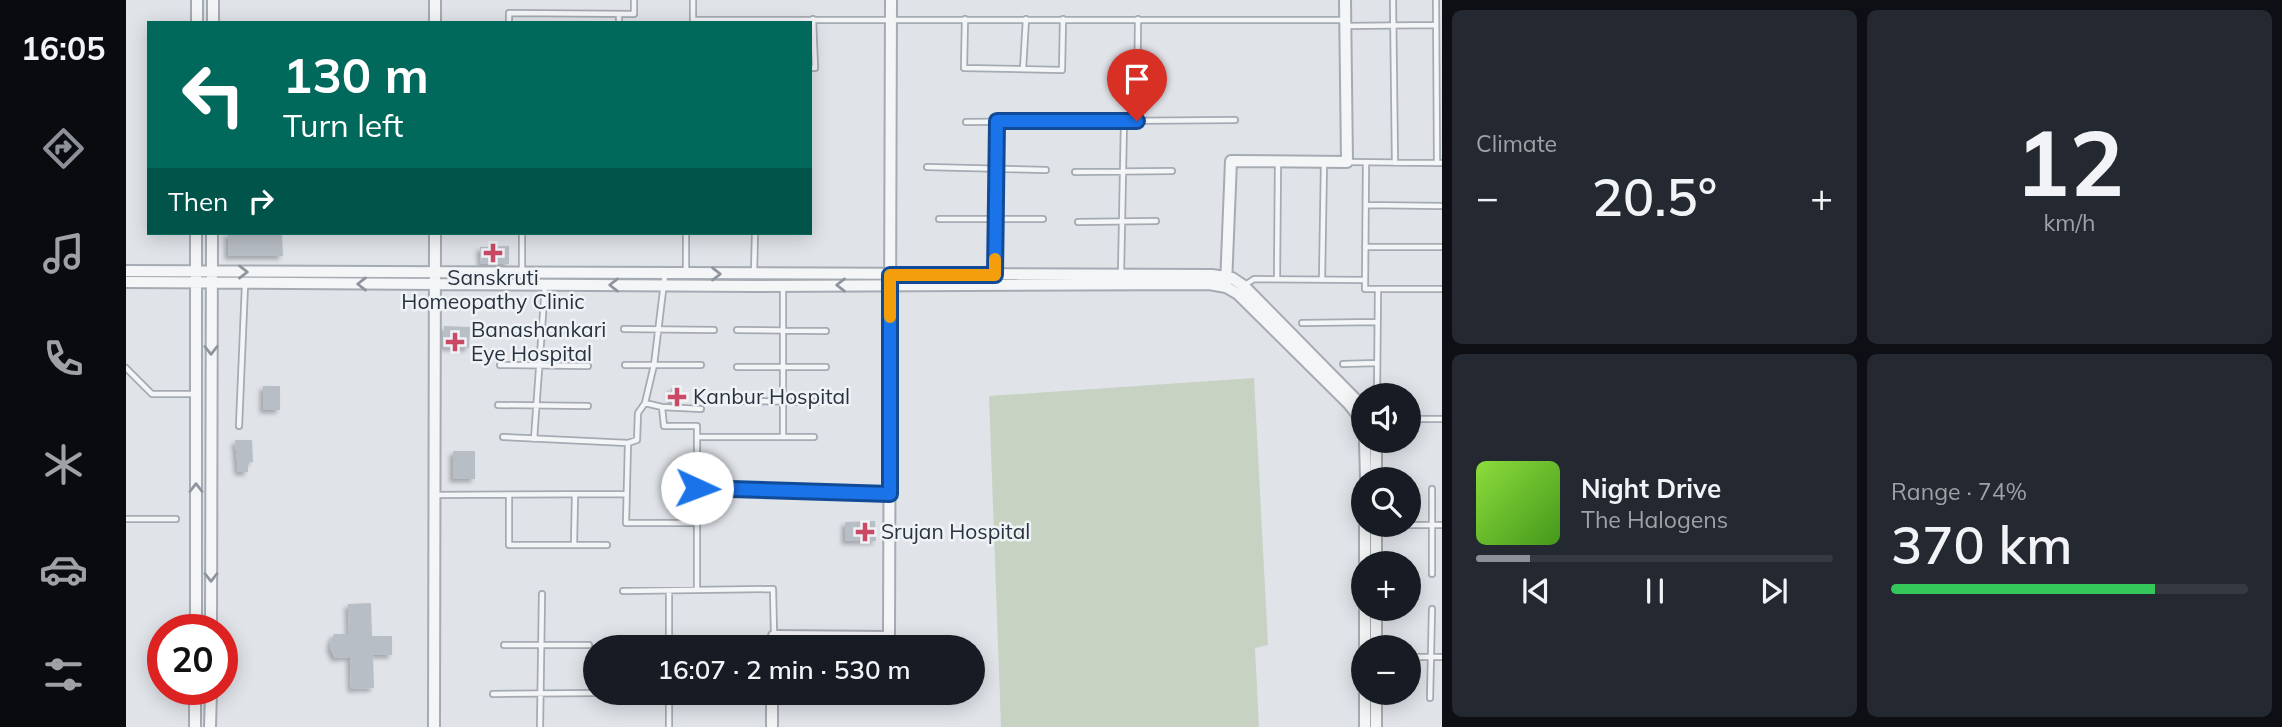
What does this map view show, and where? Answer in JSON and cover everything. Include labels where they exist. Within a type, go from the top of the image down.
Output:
[{"type":"street","points":[[197,0],[197,21]]},
{"type":"street","points":[[213,0],[213,21]]},
{"type":"street","points":[[435,0],[435,21]]},
{"type":"street","points":[[889,635],[891,0]]},
{"type":"street","points":[[1226,282],[1231,161],[1347,162],[1345,0]]},
{"type":"street","points":[[195,614],[196,235]]},
{"type":"street","points":[[211,614],[212,235]]},
{"type":"street","points":[[434,727],[435,235]]},
{"type":"street","points":[[126,271],[196,278]]},
{"type":"street","points":[[126,282],[435,272],[522,273],[783,286],[995,275],[1213,275],[1226,282],[1351,407]]},
{"type":"street","points":[[212,278],[245,284],[545,285],[665,280],[686,274],[1209,284],[1226,282],[1232,278],[1244,286],[1351,395]]},
{"type":"street","points":[[195,705],[195,727]]},
{"type":"street","points":[[211,705],[211,727]]},
{"type":"street","points":[[772,705],[772,727]]},
{"type":"street","points":[[1365,705],[1365,727]]},
{"type":"street","points":[[1376,705],[1376,727]]},
{"type":"lane","points":[[509,21],[509,13],[634,14],[634,0]]},
{"type":"lane","points":[[693,0],[693,21],[1138,19],[1436,25]]},
{"type":"lane","points":[[1393,0],[1395,163]]},
{"type":"lane","points":[[1347,162],[1440,163],[1436,0]]},
{"type":"lane","points":[[619,14],[619,21]]},
{"type":"lane","points":[[812,68],[815,68],[813,19]]},
{"type":"lane","points":[[965,19],[964,68],[1062,70],[1063,19]]},
{"type":"lane","points":[[1023,69],[1026,19]]},
{"type":"lane","points":[[1137,121],[1138,19]]},
{"type":"lane","points":[[966,122],[1235,120]]},
{"type":"lane","points":[[995,275],[997,121]]},
{"type":"lane","points":[[1121,275],[1124,121]]},
{"type":"lane","points":[[1278,162],[1278,279]]},
{"type":"lane","points":[[1322,280],[1324,162]]},
{"type":"lane","points":[[1366,163],[1365,289],[1442,289]]},
{"type":"lane","points":[[927,167],[1046,170]]},
{"type":"lane","points":[[1075,172],[1172,171]]},
{"type":"lane","points":[[1366,205],[1442,206]]},
{"type":"lane","points":[[939,219],[1043,219]]},
{"type":"lane","points":[[1078,222],[1156,221]]},
{"type":"lane","points":[[522,235],[522,273]]},
{"type":"lane","points":[[686,235],[686,274]]},
{"type":"lane","points":[[754,275],[755,235]]},
{"type":"lane","points":[[1365,247],[1442,247]]},
{"type":"lane","points":[[1244,286],[1254,279],[1365,280]]},
{"type":"lane","points":[[503,437],[628,443],[637,440],[638,413],[645,403],[654,365],[665,280]]},
{"type":"lane","points":[[239,426],[245,284]]},
{"type":"lane","points":[[534,439],[545,285]]},
{"type":"lane","points":[[783,286],[783,436]]},
{"type":"lane","points":[[1377,383],[1378,289]]},
{"type":"lane","points":[[1303,323],[1377,322]]},
{"type":"lane","points":[[624,329],[714,330]]},
{"type":"lane","points":[[500,330],[593,330]]},
{"type":"lane","points":[[737,330],[825,331]]},
{"type":"lane","points":[[1343,364],[1377,363]]},
{"type":"lane","points":[[500,365],[588,366]]},
{"type":"lane","points":[[625,365],[701,365]]},
{"type":"lane","points":[[737,367],[826,367]]},
{"type":"lane","points":[[126,368],[152,394],[196,394]]},
{"type":"lane","points":[[736,401],[821,402]]},
{"type":"lane","points":[[645,403],[662,407],[701,408]]},
{"type":"lane","points":[[498,405],[588,406]]},
{"type":"lane","points":[[662,407],[664,426],[697,426],[697,590]]},
{"type":"lane","points":[[1421,419],[1442,419]]},
{"type":"lane","points":[[697,438],[814,437]]},
{"type":"lane","points":[[628,443],[626,523],[697,523]]},
{"type":"lane","points":[[697,488],[890,494]]},
{"type":"lane","points":[[1432,489],[1432,573]]},
{"type":"lane","points":[[435,495],[626,494]]},
{"type":"lane","points":[[509,495],[509,545],[607,545]]},
{"type":"lane","points":[[574,545],[575,495]]},
{"type":"lane","points":[[126,519],[176,519]]},
{"type":"lane","points":[[1421,525],[1442,525]]},
{"type":"lane","points":[[623,591],[773,589],[773,635]]},
{"type":"lane","points":[[669,591],[669,635]]},
{"type":"lane","points":[[540,727],[542,594]]},
{"type":"lane","points":[[1430,698],[1432,609]]},
{"type":"lane","points":[[504,645],[583,645]]},
{"type":"lane","points":[[1421,657],[1442,657]]},
{"type":"lane","points":[[493,694],[583,693]]},
{"type":"lane","points":[[669,705],[669,727]]},
{"type":"green space","points":[[1254,378],[1268,645],[1255,648],[1259,727],[1001,727],[989,396]]},
{"type":"building","points":[[228,235],[282,235],[283,256],[228,256]]},
{"type":"building","points":[[509,246],[509,264],[481,264],[480,247]]},
{"type":"building","points":[[444,326],[470,327],[469,348],[443,347]]},
{"type":"building","points":[[263,386],[280,386],[280,410],[263,410]]},
{"type":"building","points":[[671,388],[681,388],[681,403],[671,403]]},
{"type":"building","points":[[235,440],[252,440],[253,462],[248,462],[248,472],[238,472]]},
{"type":"building","points":[[453,451],[475,451],[475,479],[453,479]]},
{"type":"building","points":[[875,521],[876,541],[845,541],[845,522]]},
{"type":"building","points":[[371,603],[372,636],[392,636],[392,655],[373,655],[374,688],[351,689],[350,657],[335,658],[330,648],[331,640],[334,634],[349,634],[348,604]]},
{"type":"slow traffic","points":[[890,317],[890,275],[995,275],[995,259]]},
{"type":"place","name":"Sanskruti Homeopathy Clinic","points":[[493,253]]},
{"type":"place","name":"Banashankari Eye Hospital","points":[[455,342]]},
{"type":"place","name":"Kanbur Hospital","points":[[677,397]]},
{"type":"place","name":"Srujan Hospital","points":[[865,532]]},
{"type":"route","points":[[697,488],[890,494],[890,275],[995,275],[997,121],[1137,121]]}]
